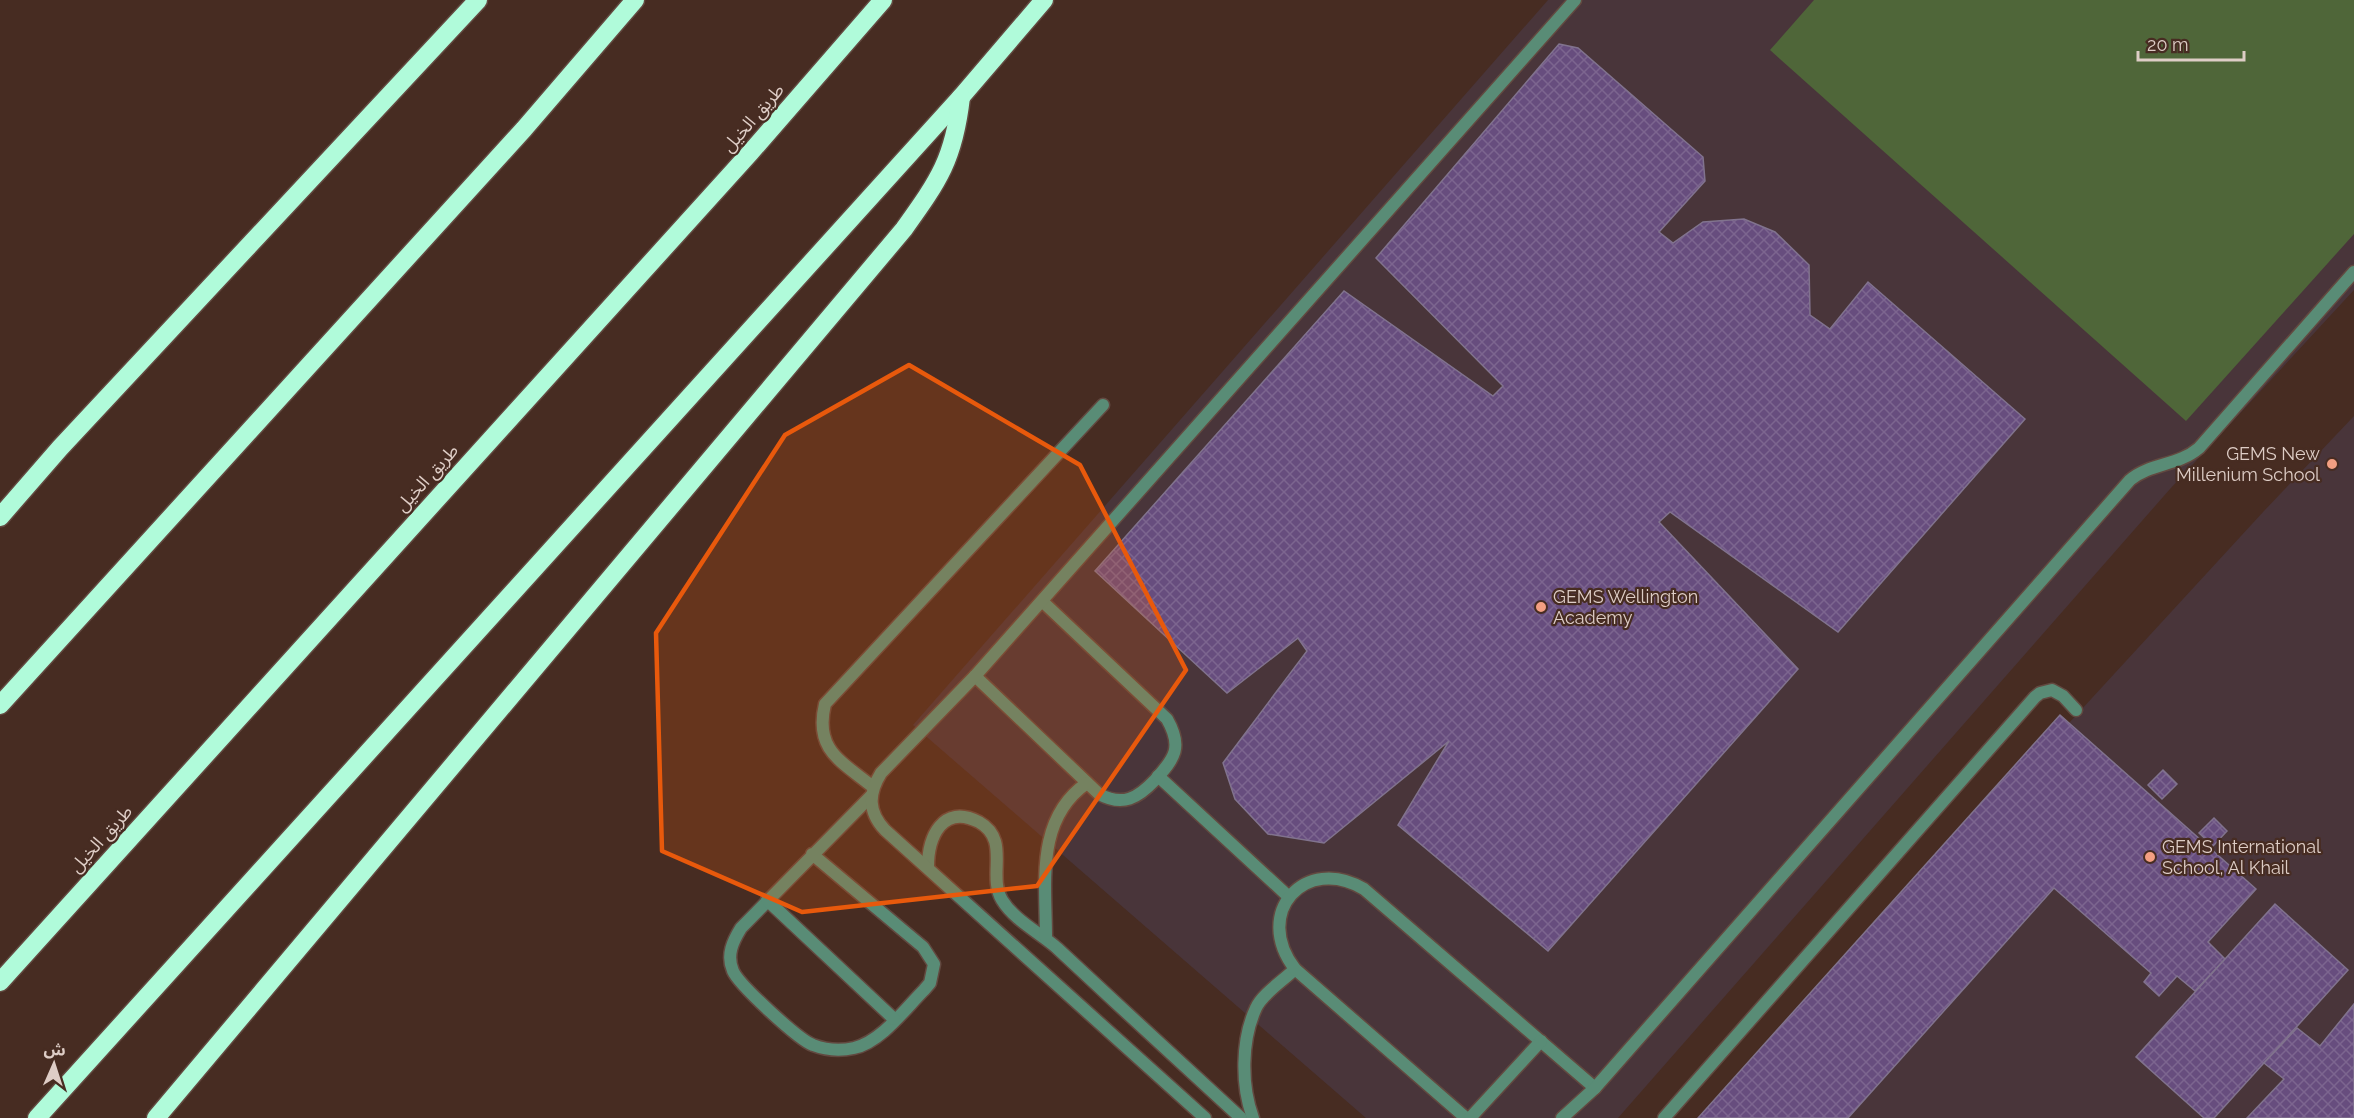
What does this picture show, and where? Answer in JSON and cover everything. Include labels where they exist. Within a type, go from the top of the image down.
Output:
[{"type":"highway","points":[[0,518],[60,448],[478,0]]},
{"type":"highway","points":[[0,705],[507,147],[635,0]]},
{"type":"highway","name":"طريق الخيل","points":[[0,982],[742,162],[883,0]]},
{"type":"highway","points":[[37,1118],[961,98],[1044,0]]},
{"type":"highway","points":[[156,1118],[904,229],[945,168],[957,134],[961,98]]},
{"type":"lane","points":[[812,854],[930,955],[934,964],[930,983],[876,1037],[856,1048],[833,1051],[811,1045],[794,1033],[742,983],[733,971],[730,956],[733,940],[767,900],[872,791],[881,773],[975,676],[1575,0]]},
{"type":"lane","points":[[1562,1118],[1595,1088],[2130,480],[2144,470],[2180,461],[2199,448],[2354,272]]},
{"type":"lane","points":[[1103,405],[825,704],[820,723],[824,741],[835,756],[872,791],[871,809],[876,821],[1205,1118]]},
{"type":"lane","points":[[975,676],[1099,794],[1121,801],[1142,793],[1171,763],[1176,741],[1167,719],[1042,601]]},
{"type":"lane","points":[[1664,1118],[2040,693],[2052,690],[2058,692],[2076,710]]},
{"type":"lane","points":[[1158,776],[1289,897]]},
{"type":"lane","points":[[1046,938],[1048,838],[1058,813],[1066,801],[1087,783]]},
{"type":"lane","points":[[928,867],[930,842],[942,824],[952,819],[966,818],[979,822],[989,830],[996,842],[996,878],[1002,900],[1241,1118]]},
{"type":"lane","points":[[1541,1041],[1468,1118],[1295,969],[1280,942],[1278,926],[1289,897],[1302,886],[1317,879],[1333,877],[1350,881],[1364,889],[1541,1041],[1595,1088]]},
{"type":"lane","points":[[767,900],[894,1019]]},
{"type":"lane","points":[[1253,1118],[1246,1085],[1245,1058],[1248,1032],[1256,1006],[1295,969]]},
{"type":"highlighted area","points":[[909,365],[1080,465],[1186,670],[1037,886],[802,912],[662,851],[656,633],[785,435]]},
{"type":"shaded area","name":"GEMS Wellington Academy","points":[[1548,0],[2354,0],[2354,290],[2170,489],[1618,1118],[1366,1118],[913,725]]},
{"type":"shaded area","name":"GEMS International School, Al Khail","points":[[2354,416],[2354,1118],[1706,1118],[2264,511]]},
{"type":"green space","points":[[1814,0],[2354,0],[2354,234],[2186,421],[1770,50]]},
{"type":"building","points":[[1559,44],[1578,48],[1703,157],[1705,181],[1659,232],[1673,243],[1703,222],[1744,219],[1775,232],[1809,265],[1810,315],[1830,329],[1868,282],[2025,419],[1838,632],[1670,512],[1659,522],[1798,669],[1548,951],[1398,825],[1449,741],[1324,843],[1268,834],[1235,799],[1223,763],[1307,651],[1298,638],[1227,693],[1095,571],[1344,291],[1493,396],[1503,386],[1376,258]]},
{"type":"building","points":[[2060,715],[2256,889],[2208,942],[2225,959],[2195,991],[2177,976],[2159,996],[2144,982],[2151,973],[2054,888],[1848,1118],[1698,1118]]},
{"type":"building","points":[[2163,770],[2177,784],[2162,799],[2148,785]]},
{"type":"building","points":[[2214,818],[2227,831],[2213,846],[2199,833]]},
{"type":"building","points":[[2275,904],[2348,970],[2214,1118],[2204,1118],[2136,1057]]},
{"type":"building","points":[[2354,1004],[2354,1118],[2247,1118],[2284,1079],[2264,1063],[2297,1028],[2320,1046]]},
{"type":"place","name":"GEMS New Millenium School","points":[[2332,464]]},
{"type":"place","name":"GEMS Wellington Academy","points":[[1541,607]]},
{"type":"place","name":"GEMS International School, Al Khail","points":[[2150,857]]}]
